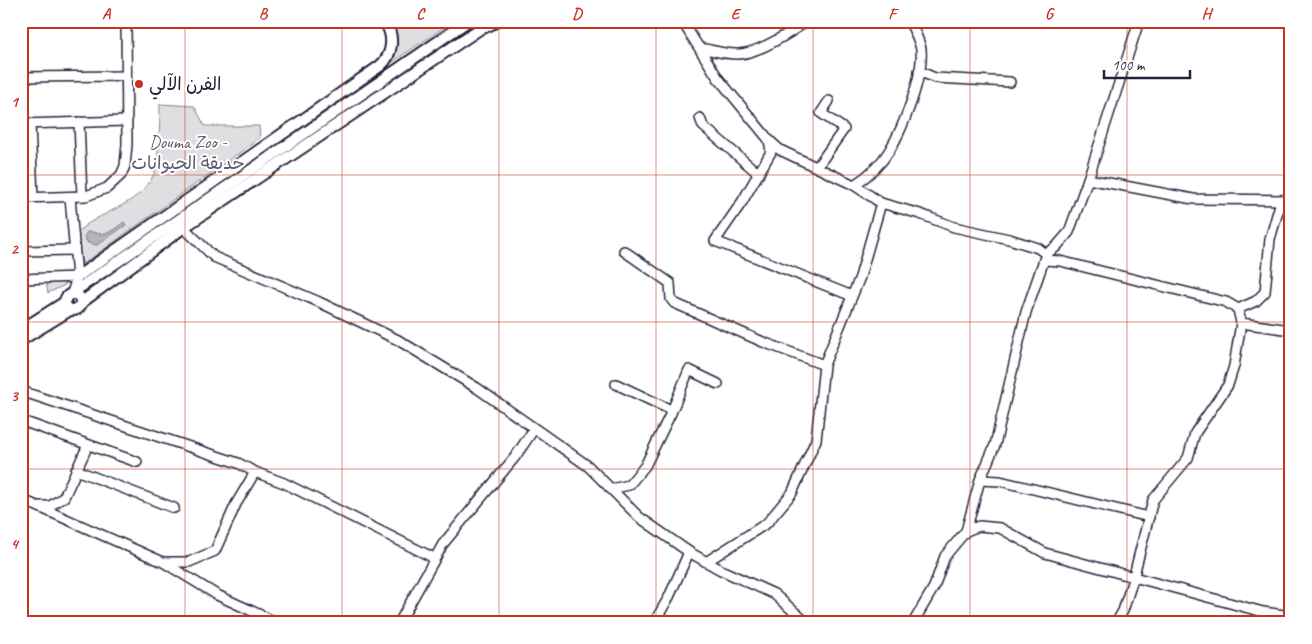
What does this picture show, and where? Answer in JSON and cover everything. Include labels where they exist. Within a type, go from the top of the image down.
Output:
[{"type":"main road","points":[[76,277],[380,66],[387,59],[391,48],[390,32],[384,21]]},
{"type":"main road","points":[[294,147],[386,76],[468,21]]},
{"type":"main road","points":[[21,340],[67,306],[72,293],[180,224],[481,24],[491,26],[497,21]]},
{"type":"main road","points":[[380,66],[386,76]]},
{"type":"main road","points":[[284,134],[294,147]]},
{"type":"main road","points":[[21,330],[67,306],[78,309],[82,302],[180,224]]},
{"type":"main road","points":[[72,293],[80,297],[82,302]]},
{"type":"street","points":[[21,198],[82,196],[107,188],[121,175],[126,158],[126,21]]},
{"type":"street","points":[[682,21],[718,78],[769,140],[780,150],[854,185],[881,203],[920,214],[954,227],[1009,239],[1038,248],[1046,257],[1226,302],[1238,309],[1241,323],[1234,366],[1228,385],[1195,433],[1188,458],[1153,500],[1133,578],[1123,611],[1116,623]]},
{"type":"street","points":[[700,48],[746,54],[789,33],[807,21]]},
{"type":"street","points":[[854,185],[870,175],[889,152],[912,96],[919,71],[921,50],[909,21]]},
{"type":"street","points":[[913,623],[934,587],[944,556],[966,531],[980,480],[995,445],[1034,284],[1046,257],[1068,232],[1088,179],[1139,21]]},
{"type":"street","points":[[919,71],[935,78],[985,79],[1010,82]]},
{"type":"street","points":[[21,78],[126,76]]},
{"type":"street","points":[[817,167],[844,129],[821,113],[829,101]]},
{"type":"street","points":[[700,118],[703,126],[759,174]]},
{"type":"street","points":[[33,198],[26,124],[127,121]]},
{"type":"street","points":[[79,122],[82,196]]},
{"type":"street","points":[[769,140],[771,152],[759,174],[715,241],[852,296]]},
{"type":"street","points":[[1088,179],[1193,200],[1286,200],[1270,239],[1265,292],[1256,301],[1238,309]]},
{"type":"street","points":[[70,197],[76,277],[72,293]]},
{"type":"street","points":[[706,562],[766,523],[792,493],[816,440],[824,364],[852,296],[881,203]]},
{"type":"street","points":[[180,224],[214,257],[319,302],[398,340],[477,388],[588,466],[639,517],[688,552],[774,594],[808,623]]},
{"type":"street","points":[[21,251],[74,250]]},
{"type":"street","points":[[624,251],[670,283],[670,299],[674,303],[763,342],[824,364]]},
{"type":"street","points":[[21,279],[76,277]]},
{"type":"street","points":[[1241,323],[1291,330]]},
{"type":"street","points":[[612,489],[629,485],[644,466],[671,413],[689,370],[718,384]]},
{"type":"street","points":[[616,384],[669,409],[671,413]]},
{"type":"street","points":[[21,391],[238,463],[255,472],[284,482],[434,558]]},
{"type":"street","points":[[25,422],[136,462]]},
{"type":"street","points":[[399,623],[434,558],[515,457],[534,429]]},
{"type":"street","points":[[38,506],[50,506],[64,496],[88,445]]},
{"type":"street","points":[[76,470],[174,508]]},
{"type":"street","points":[[163,562],[189,562],[215,551],[236,504],[255,472]]},
{"type":"street","points":[[980,480],[1000,480],[1149,517]]},
{"type":"street","points":[[21,499],[163,562],[217,595],[278,623]]},
{"type":"street","points":[[966,531],[980,526],[1000,528],[1045,553],[1262,612],[1291,616]]},
{"type":"street","points":[[654,623],[669,597],[688,552]]},
{"type":"green space","points":[[386,21],[452,22],[385,67],[390,59]]},
{"type":"green space","name":"Douma Zoo - حديقة الحيوانات","points":[[160,104],[194,106],[205,126],[259,126],[260,138],[83,264],[77,251],[75,235],[89,223],[133,199],[142,191],[153,176],[158,153]]},
{"type":"green space","points":[[28,129],[31,194],[21,194],[21,130]]},
{"type":"green space","points":[[65,281],[65,285],[48,293],[46,282]]},
{"type":"shaded area","points":[[124,222],[126,225],[97,245],[88,243],[84,237],[87,232],[101,234],[112,231]]},
{"type":"place","name":"الفرن الآلي","points":[[139,84]]}]
